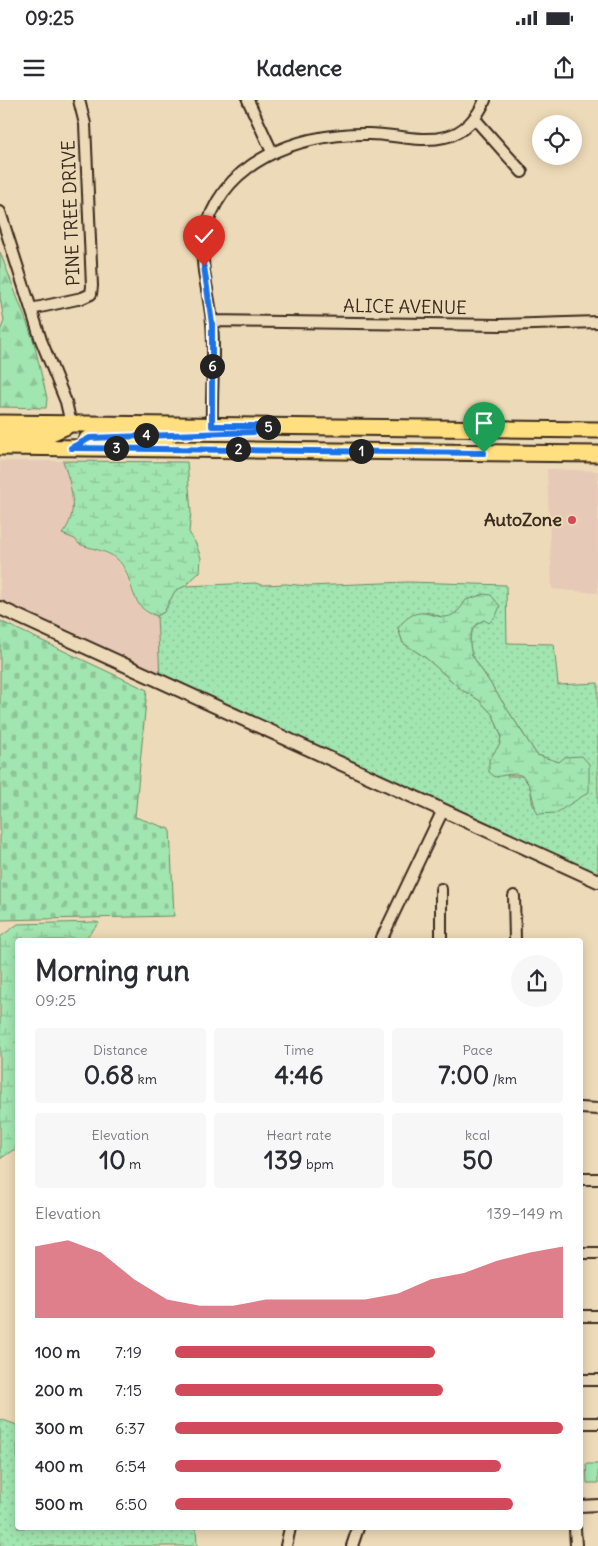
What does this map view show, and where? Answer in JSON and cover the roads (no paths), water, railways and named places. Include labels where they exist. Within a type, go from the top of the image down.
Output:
[{"type":"main road","points":[[0,423],[598,430]]},
{"type":"main road","points":[[0,437],[46,435],[71,424]]},
{"type":"main road","points":[[71,448],[90,438],[254,432],[272,426]]},
{"type":"main road","points":[[0,447],[598,454]]},
{"type":"street","name":"PINE TREE DRIVE","points":[[31,309],[82,298],[90,294],[92,286],[85,124],[79,100]]},
{"type":"street","points":[[248,100],[272,152]]},
{"type":"street","points":[[212,426],[212,321],[203,258],[208,225],[216,205],[234,179],[254,162],[272,152],[326,137],[369,134],[412,138],[444,137],[464,128],[474,118],[486,100]]},
{"type":"street","points":[[474,118],[522,172]]},
{"type":"street","points":[[0,212],[31,309],[59,381],[71,424]]},
{"type":"street","name":"ALICE AVENUE","points":[[212,321],[500,325],[598,322]]},
{"type":"street","points":[[0,608],[598,881]]},
{"type":"street","points":[[382,938],[443,810]]},
{"type":"street","points":[[441,889],[441,938]]},
{"type":"street","points":[[514,896],[516,938]]},
{"type":"street","points":[[583,1108],[598,1109]]},
{"type":"street","points":[[583,1179],[598,1179]]},
{"type":"street","points":[[583,1253],[598,1253]]},
{"type":"street","points":[[583,1316],[598,1316]]},
{"type":"street","points":[[583,1380],[598,1380]]},
{"type":"street","points":[[583,1423],[598,1423]]},
{"type":"street","points":[[583,1506],[598,1506]]},
{"type":"street","points":[[286,1546],[290,1530]]},
{"type":"street","points":[[352,1546],[357,1530]]},
{"type":"street","points":[[575,1530],[576,1546]]},
{"type":"place","name":"AutoZone","points":[[572,520]]}]
